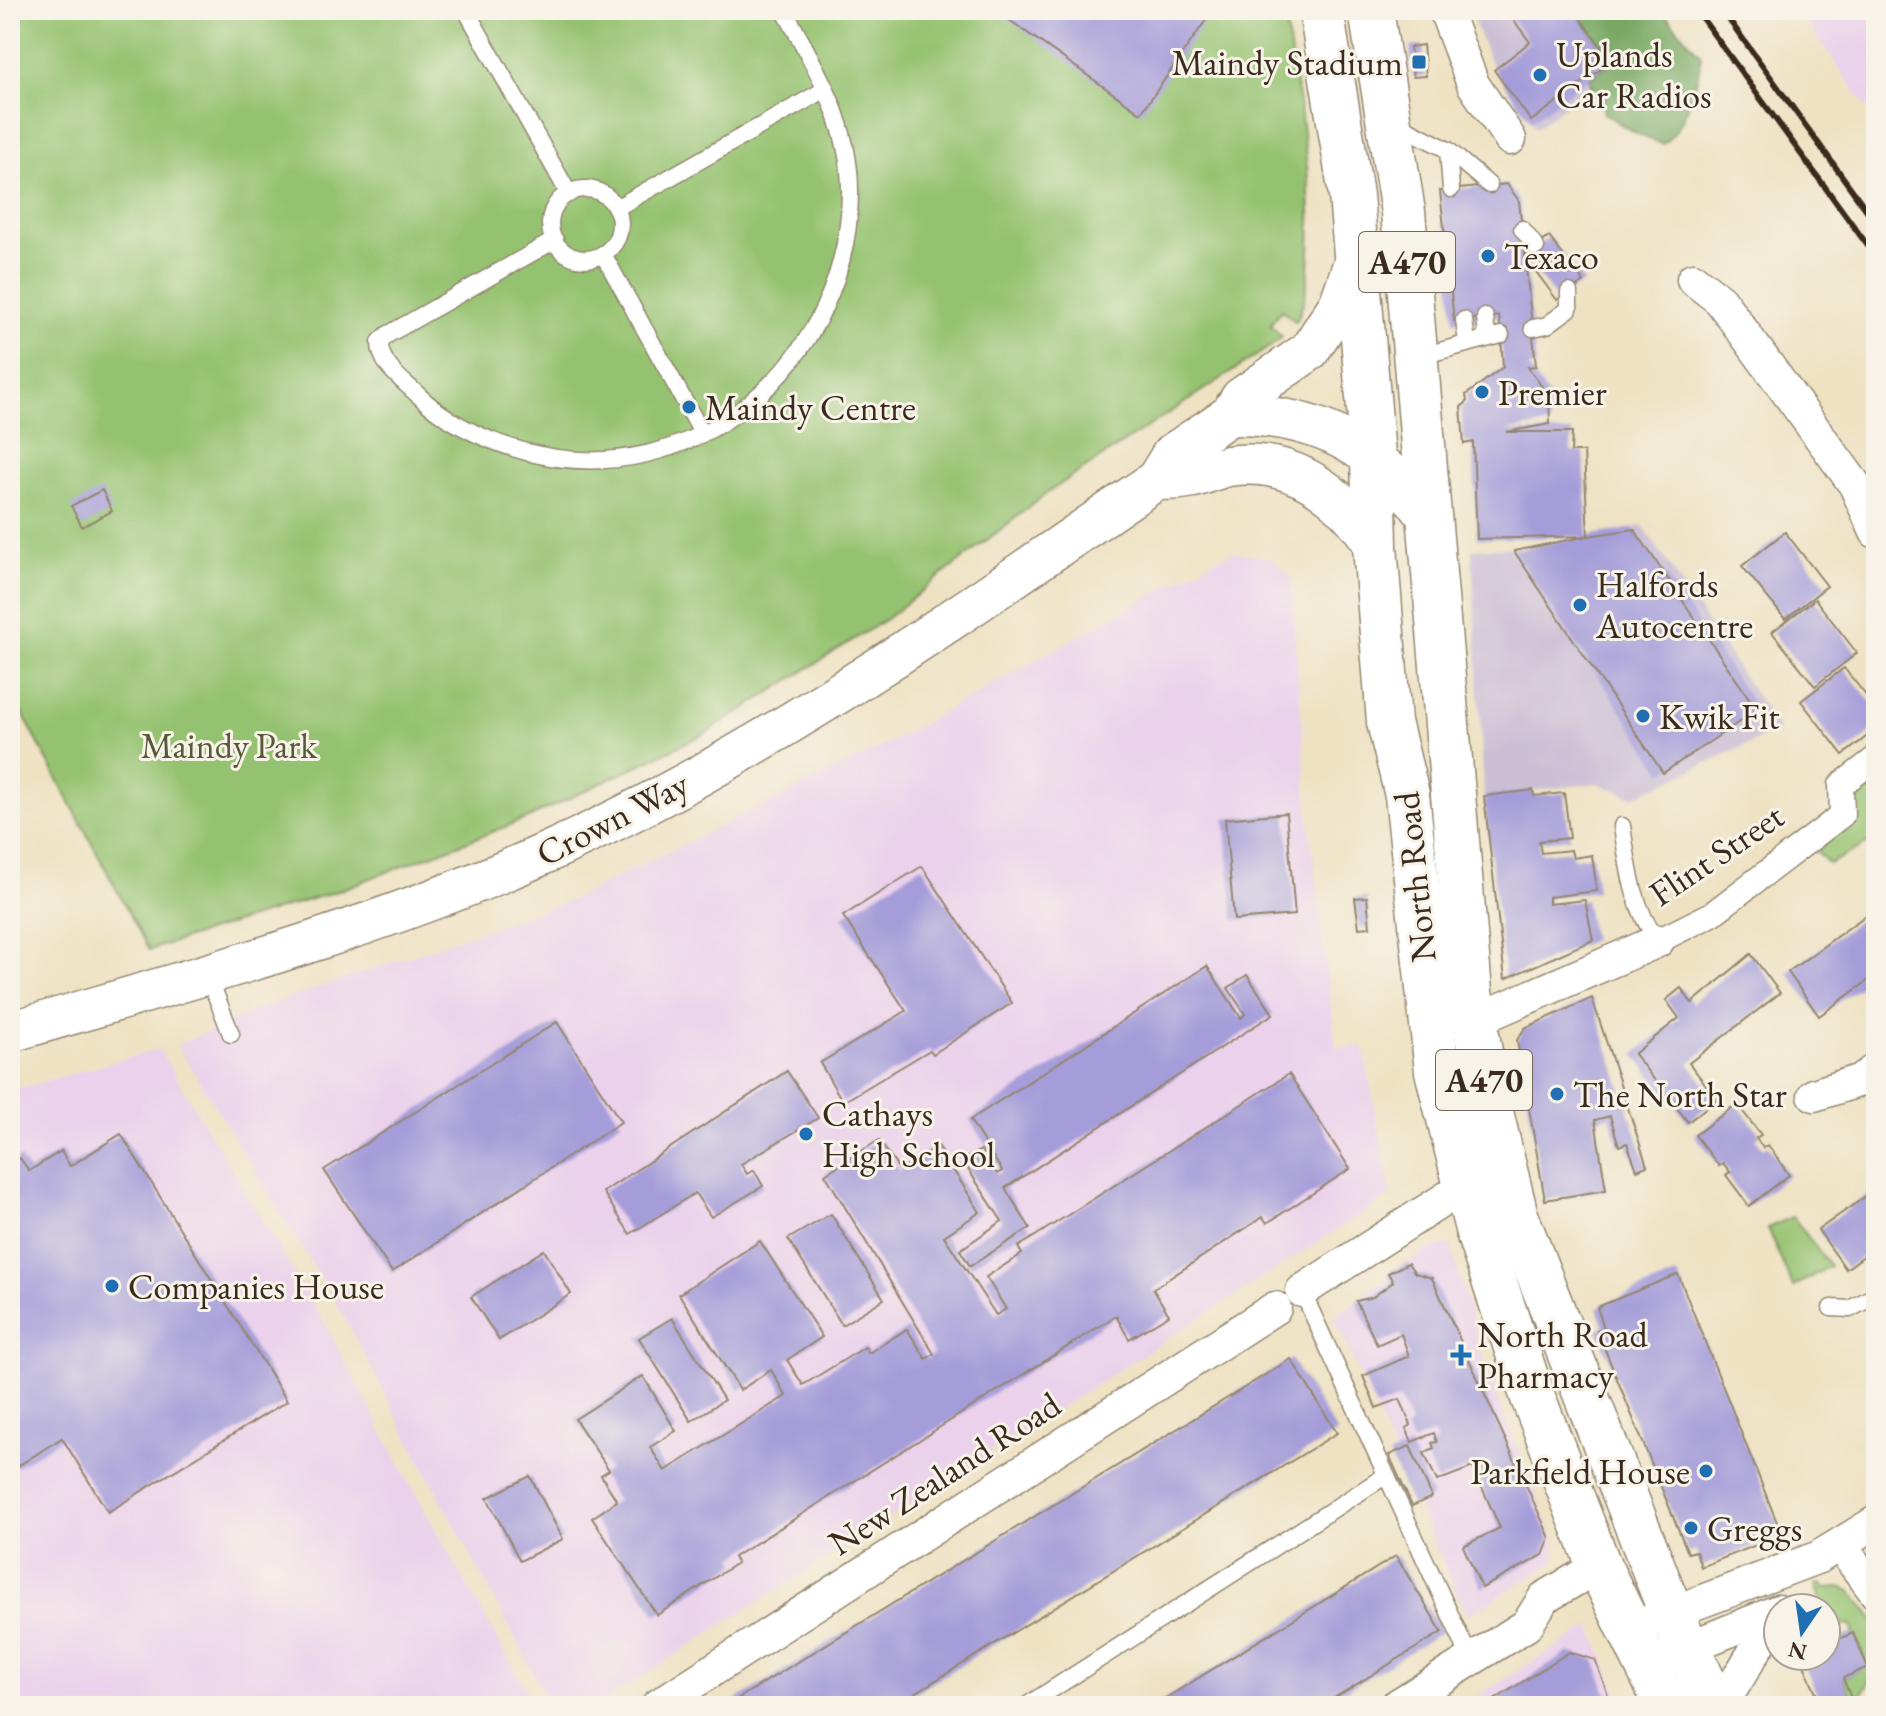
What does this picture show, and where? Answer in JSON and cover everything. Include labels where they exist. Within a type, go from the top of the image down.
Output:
[{"type":"main road","name":"North Road","points":[[1321,10],[1357,254],[1389,722],[1407,795],[1428,1012],[1447,1119],[1465,1186],[1532,1395],[1599,1566],[1667,1706]]},
{"type":"main road","name":"North Road","points":[[1371,10],[1391,121],[1474,1021],[1488,1100],[1516,1216],[1680,1630],[1715,1706]]},
{"type":"street","points":[[1445,10],[1473,84],[1510,139]]},
{"type":"street","name":"Crown Way","points":[[10,1032],[344,931],[452,892],[537,857],[755,745],[928,636],[1156,480],[1172,454],[1230,415],[1241,398],[1309,351],[1340,303],[1357,254]]},
{"type":"street","points":[[1693,279],[1720,300],[1855,485],[1876,532]]},
{"type":"street","points":[[1230,415],[1258,415],[1303,423],[1345,439],[1373,456],[1409,491],[1428,517]]},
{"type":"street","name":"Crown Way","points":[[1156,480],[1191,478],[1228,466],[1284,469],[1330,491],[1356,515],[1375,546]]},
{"type":"street","name":"Flint Street","points":[[1474,1021],[1658,941],[1712,914],[1842,815],[1841,785],[1876,758]]},
{"type":"street","points":[[1814,1095],[1861,1080],[1876,1069]]},
{"type":"street","points":[[1302,1291],[1465,1186]]},
{"type":"street","name":"New Zealand Road","points":[[664,1694],[1275,1308]]},
{"type":"street","points":[[1639,1647],[1680,1630],[1830,1551],[1876,1522]]},
{"type":"street","points":[[1830,1551],[1876,1593]]},
{"type":"street","points":[[1795,1592],[1830,1551]]},
{"type":"street","points":[[1396,1706],[1527,1625],[1544,1598],[1599,1566]]},
{"type":"street","points":[[1680,1630],[1762,1613]]},
{"type":"street","points":[[1721,1706],[1762,1638]]},
{"type":"lane","points":[[466,10],[569,194]]},
{"type":"lane","points":[[555,240],[387,335],[380,342],[384,360],[421,398],[482,437],[540,455],[593,459],[654,451],[702,433],[736,414],[784,371],[812,334],[833,290],[846,242],[850,187],[843,137],[826,89],[784,10]]},
{"type":"lane","points":[[616,208],[826,89]]},
{"type":"lane","points":[[1391,121],[1448,150],[1489,185]]},
{"type":"lane","points":[[1448,150],[1451,189]]},
{"type":"lane","points":[[1470,169],[1471,187]]},
{"type":"lane","points":[[590,190],[601,193],[616,208],[620,218],[617,239],[603,254],[581,259],[561,249],[555,240],[551,230],[554,209],[569,194],[590,190]]},
{"type":"lane","points":[[1522,229],[1536,247]]},
{"type":"lane","points":[[603,254],[702,433]]},
{"type":"lane","points":[[1533,328],[1547,325],[1569,309],[1569,292]]},
{"type":"lane","points":[[1415,358],[1494,336],[1485,317]]},
{"type":"lane","points":[[1464,320],[1467,343]]},
{"type":"lane","points":[[1622,826],[1628,865],[1644,923],[1658,941]]},
{"type":"lane","points":[[207,974],[231,1034]]},
{"type":"lane","points":[[1302,1291],[1470,1658]]},
{"type":"lane","points":[[1831,1308],[1850,1309],[1876,1295]]},
{"type":"lane","points":[[1026,1706],[1385,1476]]},
{"type":"shaded area","points":[[1469,10],[1592,10],[1627,58],[1536,128],[1494,70]]},
{"type":"shaded area","points":[[1798,10],[1876,10],[1876,120]]},
{"type":"shaded area","points":[[1643,526],[1779,730],[1633,797],[1597,783],[1484,796],[1472,549],[1520,547]]},
{"type":"shaded area","name":"Cathays High School","points":[[1237,552],[1272,559],[1291,577],[1308,810],[1336,1048],[1363,1046],[1391,1195],[596,1706],[551,1706],[341,1311],[177,1045],[264,1007],[571,900],[879,748],[1220,557]]},
{"type":"shaded area","points":[[159,1049],[325,1324],[414,1491],[535,1706],[10,1706],[10,1091]]},
{"type":"shaded area","points":[[1450,1244],[1489,1378],[1555,1541],[1556,1555],[1551,1564],[1467,1616],[1334,1317],[1427,1250]]},
{"type":"shaded area","points":[[1591,1626],[1623,1706],[1461,1706]]},
{"type":"green space","name":"Maindy Centre","points":[[10,10],[1283,10],[1307,169],[1310,256],[1305,293],[1296,322],[1281,310],[1270,325],[1282,337],[1271,346],[1047,493],[886,619],[706,733],[528,818],[337,891],[149,950],[10,690]]},
{"type":"green space","points":[[1574,10],[1661,10],[1701,55],[1690,103],[1678,127],[1663,144],[1632,131],[1604,113],[1602,99],[1592,92],[1590,78],[1612,61]]},
{"type":"green space","points":[[1876,768],[1876,839],[1829,864],[1817,851],[1854,817],[1861,787]]},
{"type":"green space","points":[[1793,1217],[1830,1266],[1793,1287],[1767,1228]]},
{"type":"green space","points":[[1822,1583],[1824,1588],[1840,1587],[1851,1591],[1876,1623],[1876,1671],[1854,1706],[1843,1678],[1867,1666],[1851,1626],[1842,1624],[1842,1592],[1818,1592],[1816,1585]]},
{"type":"building","points":[[995,10],[1213,10],[1141,113]]},
{"type":"building","points":[[1506,10],[1574,10],[1612,61],[1531,121],[1494,70],[1530,42]]},
{"type":"building","points":[[1423,45],[1426,76],[1413,77],[1410,47]]},
{"type":"building","points":[[1507,184],[1519,201],[1525,255],[1549,237],[1584,282],[1557,300],[1525,257],[1536,366],[1528,367],[1549,397],[1550,424],[1506,432],[1572,432],[1571,452],[1584,452],[1588,536],[1477,539],[1473,442],[1464,444],[1461,407],[1467,402],[1466,395],[1503,367],[1499,316],[1454,321],[1440,191]]},
{"type":"building","points":[[102,490],[112,511],[82,527],[71,506]]},
{"type":"building","points":[[1634,529],[1757,710],[1663,773],[1514,551]]},
{"type":"building","points":[[1785,532],[1827,586],[1785,619],[1742,566]]},
{"type":"building","points":[[1815,599],[1857,653],[1815,686],[1772,632]]},
{"type":"building","points":[[1844,668],[1876,708],[1876,729],[1843,755],[1801,701]]},
{"type":"building","points":[[1533,790],[1534,796],[1564,793],[1570,838],[1539,841],[1541,853],[1571,850],[1573,858],[1592,855],[1597,891],[1549,897],[1549,904],[1585,900],[1593,940],[1505,979],[1484,796]]},
{"type":"building","points":[[1286,813],[1295,915],[1234,920],[1225,819]]},
{"type":"building","points":[[922,866],[1012,1003],[933,1054],[930,1050],[843,1102],[820,1063],[906,1011],[843,916]]},
{"type":"building","points":[[1367,897],[1370,927],[1359,928],[1355,898]]},
{"type":"building","points":[[1876,908],[1876,975],[1819,1016],[1788,972]]},
{"type":"building","points":[[1751,954],[1780,993],[1689,1063],[1717,1099],[1688,1122],[1634,1054],[1679,1018],[1666,1000],[1681,988],[1692,1003]]},
{"type":"building","points":[[1207,966],[1241,1018],[1245,1014],[1228,988],[1247,975],[1273,1014],[1005,1188],[1030,1228],[970,1266],[960,1250],[1002,1221],[962,1160],[981,1150],[997,1174],[1002,1171],[970,1120]]},
{"type":"building","points":[[1592,998],[1647,1166],[1637,1170],[1627,1143],[1619,1146],[1610,1116],[1595,1120],[1606,1190],[1545,1200],[1517,1040],[1525,1028]]},
{"type":"building","points":[[557,1022],[621,1122],[392,1272],[324,1170]]},
{"type":"building","points":[[787,1071],[818,1118],[741,1164],[747,1174],[754,1170],[763,1186],[711,1217],[695,1193],[630,1234],[603,1192]]},
{"type":"building","points":[[1289,1074],[1350,1169],[1267,1223],[1263,1217],[1153,1289],[1169,1315],[1129,1339],[1116,1316],[734,1557],[737,1563],[657,1615],[592,1518],[617,1501],[601,1475],[609,1470],[575,1419],[643,1376],[676,1431],[650,1447],[665,1471],[786,1396],[771,1370],[740,1390],[679,1294],[760,1241],[822,1337],[787,1360],[803,1385],[865,1347],[869,1353],[907,1329],[926,1359],[934,1354],[825,1174],[879,1140],[900,1171],[938,1146],[980,1212],[944,1236],[996,1315],[1006,1309],[986,1277],[1022,1254],[1018,1247]]},
{"type":"building","points":[[1737,1104],[1761,1135],[1756,1138],[1763,1148],[1768,1145],[1789,1175],[1749,1206],[1726,1175],[1730,1172],[1723,1163],[1719,1166],[1695,1135]]},
{"type":"building","name":"Companies House","points":[[121,1134],[287,1401],[108,1512],[62,1438],[10,1471],[10,1164],[20,1158],[29,1171],[61,1151],[70,1166]]},
{"type":"building","points":[[1876,1189],[1876,1247],[1846,1269],[1818,1230]]},
{"type":"building","points":[[831,1214],[884,1299],[842,1325],[788,1239]]},
{"type":"building","points":[[544,1250],[571,1294],[499,1340],[471,1297]]},
{"type":"building","points":[[1408,1263],[1415,1273],[1432,1278],[1550,1538],[1543,1555],[1482,1588],[1463,1546],[1500,1528],[1473,1467],[1437,1481],[1424,1453],[1434,1448],[1432,1443],[1437,1442],[1434,1433],[1412,1442],[1406,1428],[1411,1425],[1400,1399],[1376,1408],[1363,1376],[1409,1356],[1401,1334],[1377,1345],[1356,1301],[1373,1297],[1393,1282],[1388,1273]]},
{"type":"building","name":"Parkfield House","points":[[1678,1274],[1782,1535],[1701,1567],[1696,1551],[1688,1553],[1597,1330],[1604,1328],[1597,1307]]},
{"type":"building","points":[[672,1318],[724,1400],[691,1421],[639,1338]]},
{"type":"building","points":[[1291,1359],[1337,1433],[894,1706],[726,1706]]},
{"type":"building","points":[[1410,1446],[1432,1497],[1412,1506],[1389,1455]]},
{"type":"building","points":[[530,1476],[563,1539],[520,1561],[487,1498]]},
{"type":"building","points":[[1396,1556],[1442,1632],[1321,1706],[1153,1706]]},
{"type":"building","points":[[1853,1633],[1868,1667],[1843,1678],[1854,1706],[1822,1706],[1807,1672],[1842,1672],[1842,1637]]},
{"type":"building","points":[[1569,1652],[1595,1660],[1612,1706],[1485,1706]]},
{"type":"railway","points":[[1696,10],[1876,257]]},
{"type":"railway","points":[[1722,10],[1876,223]]},
{"type":"place","name":"Maindy Stadium","points":[[1419,62]]},
{"type":"place","name":"Uplands Car Radios","points":[[1540,75]]},
{"type":"place","name":"Texaco","points":[[1488,256]]},
{"type":"place","name":"Premier","points":[[1482,392]]},
{"type":"place","name":"Maindy Centre","points":[[689,407]]},
{"type":"place","name":"Halfords Autocentre","points":[[1580,605]]},
{"type":"place","name":"Kwik Fit","points":[[1643,716]]},
{"type":"place","name":"The North Star","points":[[1557,1094]]},
{"type":"place","name":"Cathays High School","points":[[806,1134]]},
{"type":"place","name":"Companies House","points":[[112,1286]]},
{"type":"place","name":"North Road Pharmacy","points":[[1461,1355]]},
{"type":"place","name":"Parkfield House","points":[[1706,1471]]},
{"type":"place","name":"Greggs","points":[[1691,1528]]},
{"type":"park label","name":"Maindy Park","points":[[229,745]]}]
